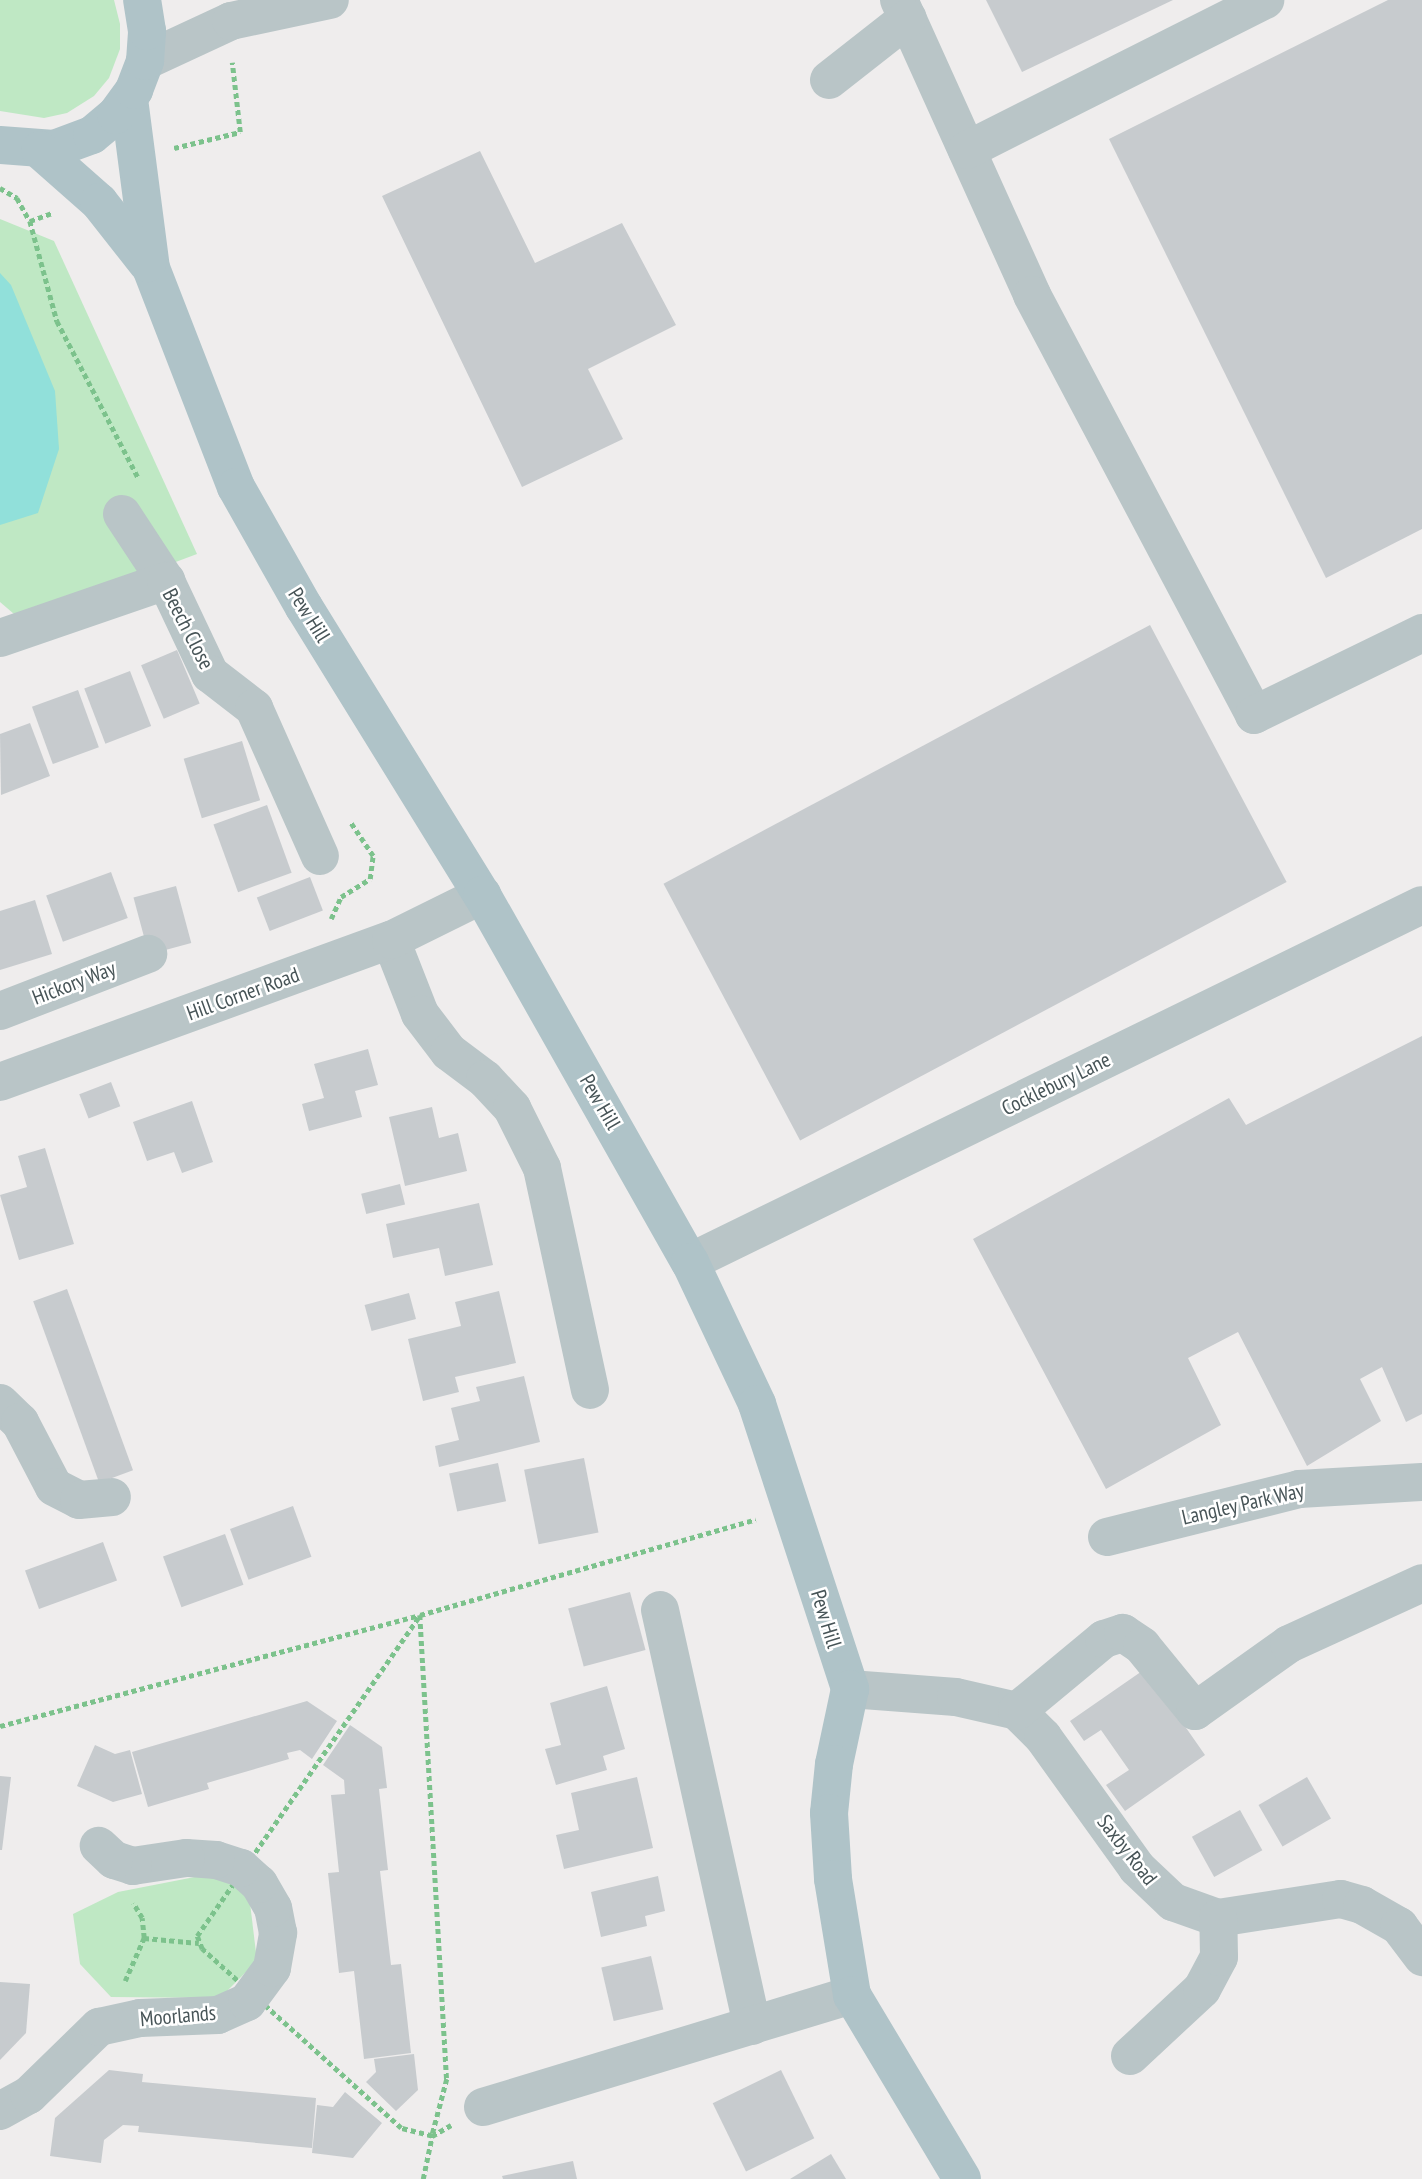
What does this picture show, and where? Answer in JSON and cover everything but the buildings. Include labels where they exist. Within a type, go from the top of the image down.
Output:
[{"type":"main road","points":[[0,145],[40,150],[92,135],[129,99],[145,61],[147,31],[142,0]]},
{"type":"main road","name":"Pew Hill","points":[[129,99],[151,268],[194,389],[258,529],[482,895],[691,1262],[753,1392],[794,1508],[850,1689],[834,1764],[830,1813],[833,1880],[852,1995],[962,2179]]},
{"type":"main road","name":"Pew Hill","points":[[40,150],[99,202],[151,268]]},
{"type":"street","points":[[145,61],[230,12],[330,0]]},
{"type":"street","points":[[967,150],[1265,0]]},
{"type":"street","points":[[829,79],[904,9],[1031,295],[1254,715],[1422,633]]},
{"type":"street","points":[[122,514],[166,581]]},
{"type":"street","name":"Beech Close","points":[[0,638],[166,581],[210,674],[254,708],[320,856]]},
{"type":"street","name":"Hill Corner Road","points":[[0,1082],[391,940],[482,895]]},
{"type":"street","name":"Cocklebury Lane","points":[[691,1262],[1422,905]]},
{"type":"street","points":[[391,940],[420,1014],[449,1052],[485,1079],[512,1108],[542,1168],[590,1390]]},
{"type":"street","name":"Hickory Way","points":[[0,1011],[148,954]]},
{"type":"street","points":[[0,1403],[20,1422],[54,1487],[79,1500],[112,1497]]},
{"type":"street","name":"Langley Park Way","points":[[1107,1537],[1299,1489],[1422,1482]]},
{"type":"street","points":[[850,1689],[956,1697],[1017,1711],[1104,1639],[1123,1633],[1142,1646],[1195,1712],[1289,1644],[1422,1583]]},
{"type":"street","points":[[660,1610],[752,2026]]},
{"type":"street","name":"Saxby Road","points":[[1017,1711],[1043,1737],[1154,1887],[1173,1902],[1218,1918],[1340,1899],[1362,1905],[1399,1926],[1422,1957]]},
{"type":"street","points":[[114,1855],[194,1858],[241,1868],[267,1895],[278,1933],[272,1968],[256,1994]]},
{"type":"street","points":[[1130,2056],[1202,1989],[1220,1956],[1218,1918]]},
{"type":"street","name":"Moorlands","points":[[0,2111],[29,2095],[99,2027],[124,2021],[218,2014],[256,1994]]},
{"type":"street","points":[[483,2107],[852,1995]]},
{"type":"path","points":[[167,149],[240,132],[230,12]]},
{"type":"path","points":[[0,1726],[420,1615],[794,1508]]},
{"type":"path","points":[[198,1943],[203,1922],[420,1615]]},
{"type":"path","points":[[420,1615],[447,2079],[423,2179]]},
{"type":"path","points":[[114,1855],[133,1904],[142,1918],[144,1938],[125,1979],[124,2021]]},
{"type":"path","points":[[144,1938],[198,1943],[401,2128],[432,2136],[483,2107]]},
{"type":"green space","points":[[0,0],[114,0],[120,24],[120,49],[109,78],[94,96],[67,113],[44,118],[0,111]]},
{"type":"green space","points":[[0,219],[54,241],[197,554],[21,620],[0,602]]},
{"type":"green space","points":[[205,1875],[237,1886],[250,1903],[257,1961],[220,1998],[111,1997],[80,1964],[73,1914],[118,1892]]},
{"type":"water","points":[[0,273],[11,285],[55,391],[59,449],[38,513],[0,525]]}]
